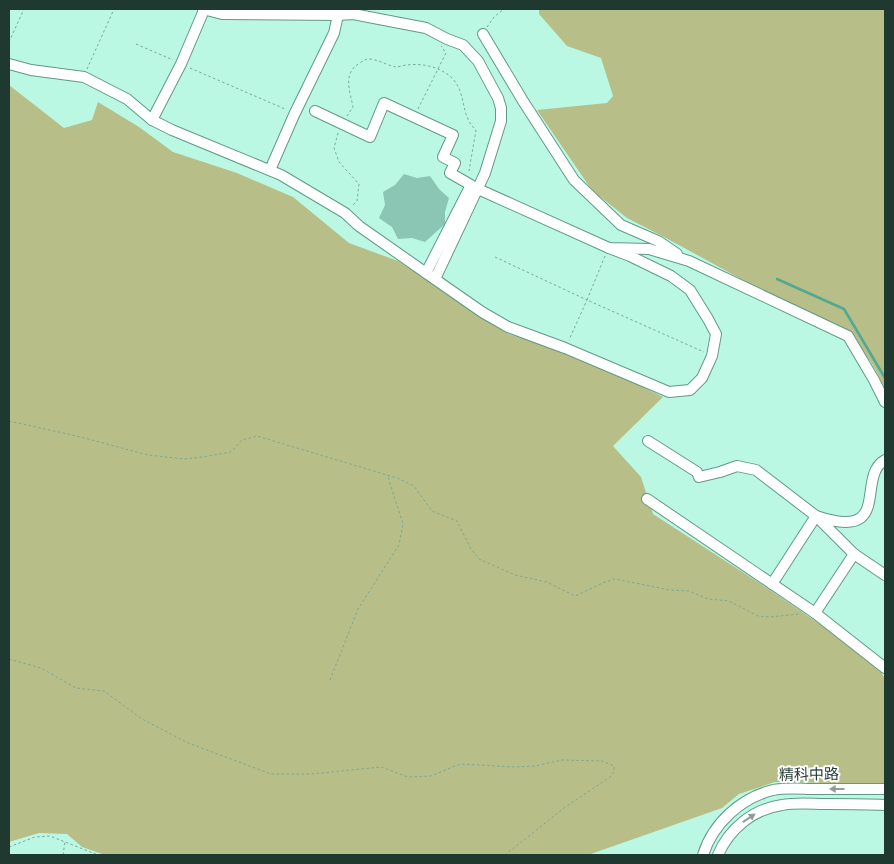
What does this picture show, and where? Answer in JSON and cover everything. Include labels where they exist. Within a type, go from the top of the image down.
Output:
[{"type":"street","points":[[152,120],[181,64],[203,9],[222,14],[353,14],[426,28],[447,40],[463,45],[478,61],[498,98],[501,108],[501,121],[478,189],[430,276]]},
{"type":"street","points":[[270,170],[294,115],[334,33],[338,15]]},
{"type":"street","points":[[483,34],[574,180],[621,225],[658,241],[689,261],[848,336],[885,402]]},
{"type":"street","points":[[9,64],[31,70],[84,77],[127,99],[152,120],[270,170],[345,213],[359,226],[430,276],[482,312],[508,327],[565,348],[669,392],[690,390],[702,378],[712,356],[716,334],[690,290],[671,276],[630,256],[478,189]]},
{"type":"street","points":[[314,111],[370,138],[384,103],[453,135],[443,157],[455,163],[450,173],[471,185],[430,276]]},
{"type":"street","points":[[609,248],[649,249],[689,261]]},
{"type":"street","points":[[648,441],[696,472],[699,477],[737,466],[756,470],[816,516],[854,554],[885,575]]},
{"type":"street","points":[[816,516],[834,522],[854,522],[870,506],[875,473],[885,460]]},
{"type":"street","points":[[647,499],[815,613],[885,668]]},
{"type":"street","points":[[772,584],[816,516]]},
{"type":"street","points":[[815,613],[854,554]]},
{"type":"street","name":"精科中路","points":[[703,855],[715,831],[729,814],[745,801],[764,793],[784,788],[885,789]]},
{"type":"street","name":"精科中路","points":[[718,855],[730,835],[743,822],[758,812],[774,806],[791,804],[885,804]]},
{"type":"path","points":[[9,42],[24,9]]},
{"type":"path","points":[[84,77],[114,9]]},
{"type":"path","points":[[415,117],[446,53],[436,41]]},
{"type":"path","points":[[136,44],[276,105],[294,115]]},
{"type":"path","points":[[565,348],[609,248]]},
{"type":"path","points":[[495,257],[712,356]]},
{"type":"path","points":[[9,421],[81,437],[148,455],[185,459],[231,452],[242,440],[257,436],[397,478],[414,486],[432,511],[457,521],[471,549],[479,559],[515,574],[547,582],[574,596],[615,579],[670,590],[689,591],[708,599],[729,601],[758,616],[770,617],[815,613]]},
{"type":"path","points":[[330,680],[358,609],[399,545],[403,524],[388,476]]},
{"type":"path","points":[[9,658],[41,668],[76,688],[104,691],[142,718],[188,743],[271,774],[311,774],[381,767],[408,777],[431,776],[460,764],[514,768],[562,760],[602,761],[614,766],[614,772],[610,777],[564,808],[505,855]]},
{"type":"path","points":[[9,847],[34,837],[50,836],[98,855]]},
{"type":"path","points":[[63,855],[65,841]]},
{"type":"green space","points":[[539,9],[885,9],[885,388],[869,359],[846,336],[627,218],[589,186],[537,110],[607,103],[613,96],[601,58],[567,46],[539,14]]},
{"type":"green space","points":[[9,85],[64,128],[92,120],[98,102],[139,127],[173,152],[237,173],[293,197],[349,243],[398,261],[508,334],[586,359],[663,397],[613,446],[641,477],[653,514],[767,588],[878,664],[885,680],[885,784],[775,782],[739,794],[722,808],[588,855],[105,855],[82,847],[67,834],[39,833],[9,842]]},
{"type":"building","points":[[404,174],[417,178],[430,176],[439,189],[449,198],[445,212],[445,224],[425,242],[412,238],[398,239],[392,227],[379,218],[385,205],[383,192],[395,185]]},
{"type":"waterway","points":[[777,279],[844,309],[885,378]]}]
